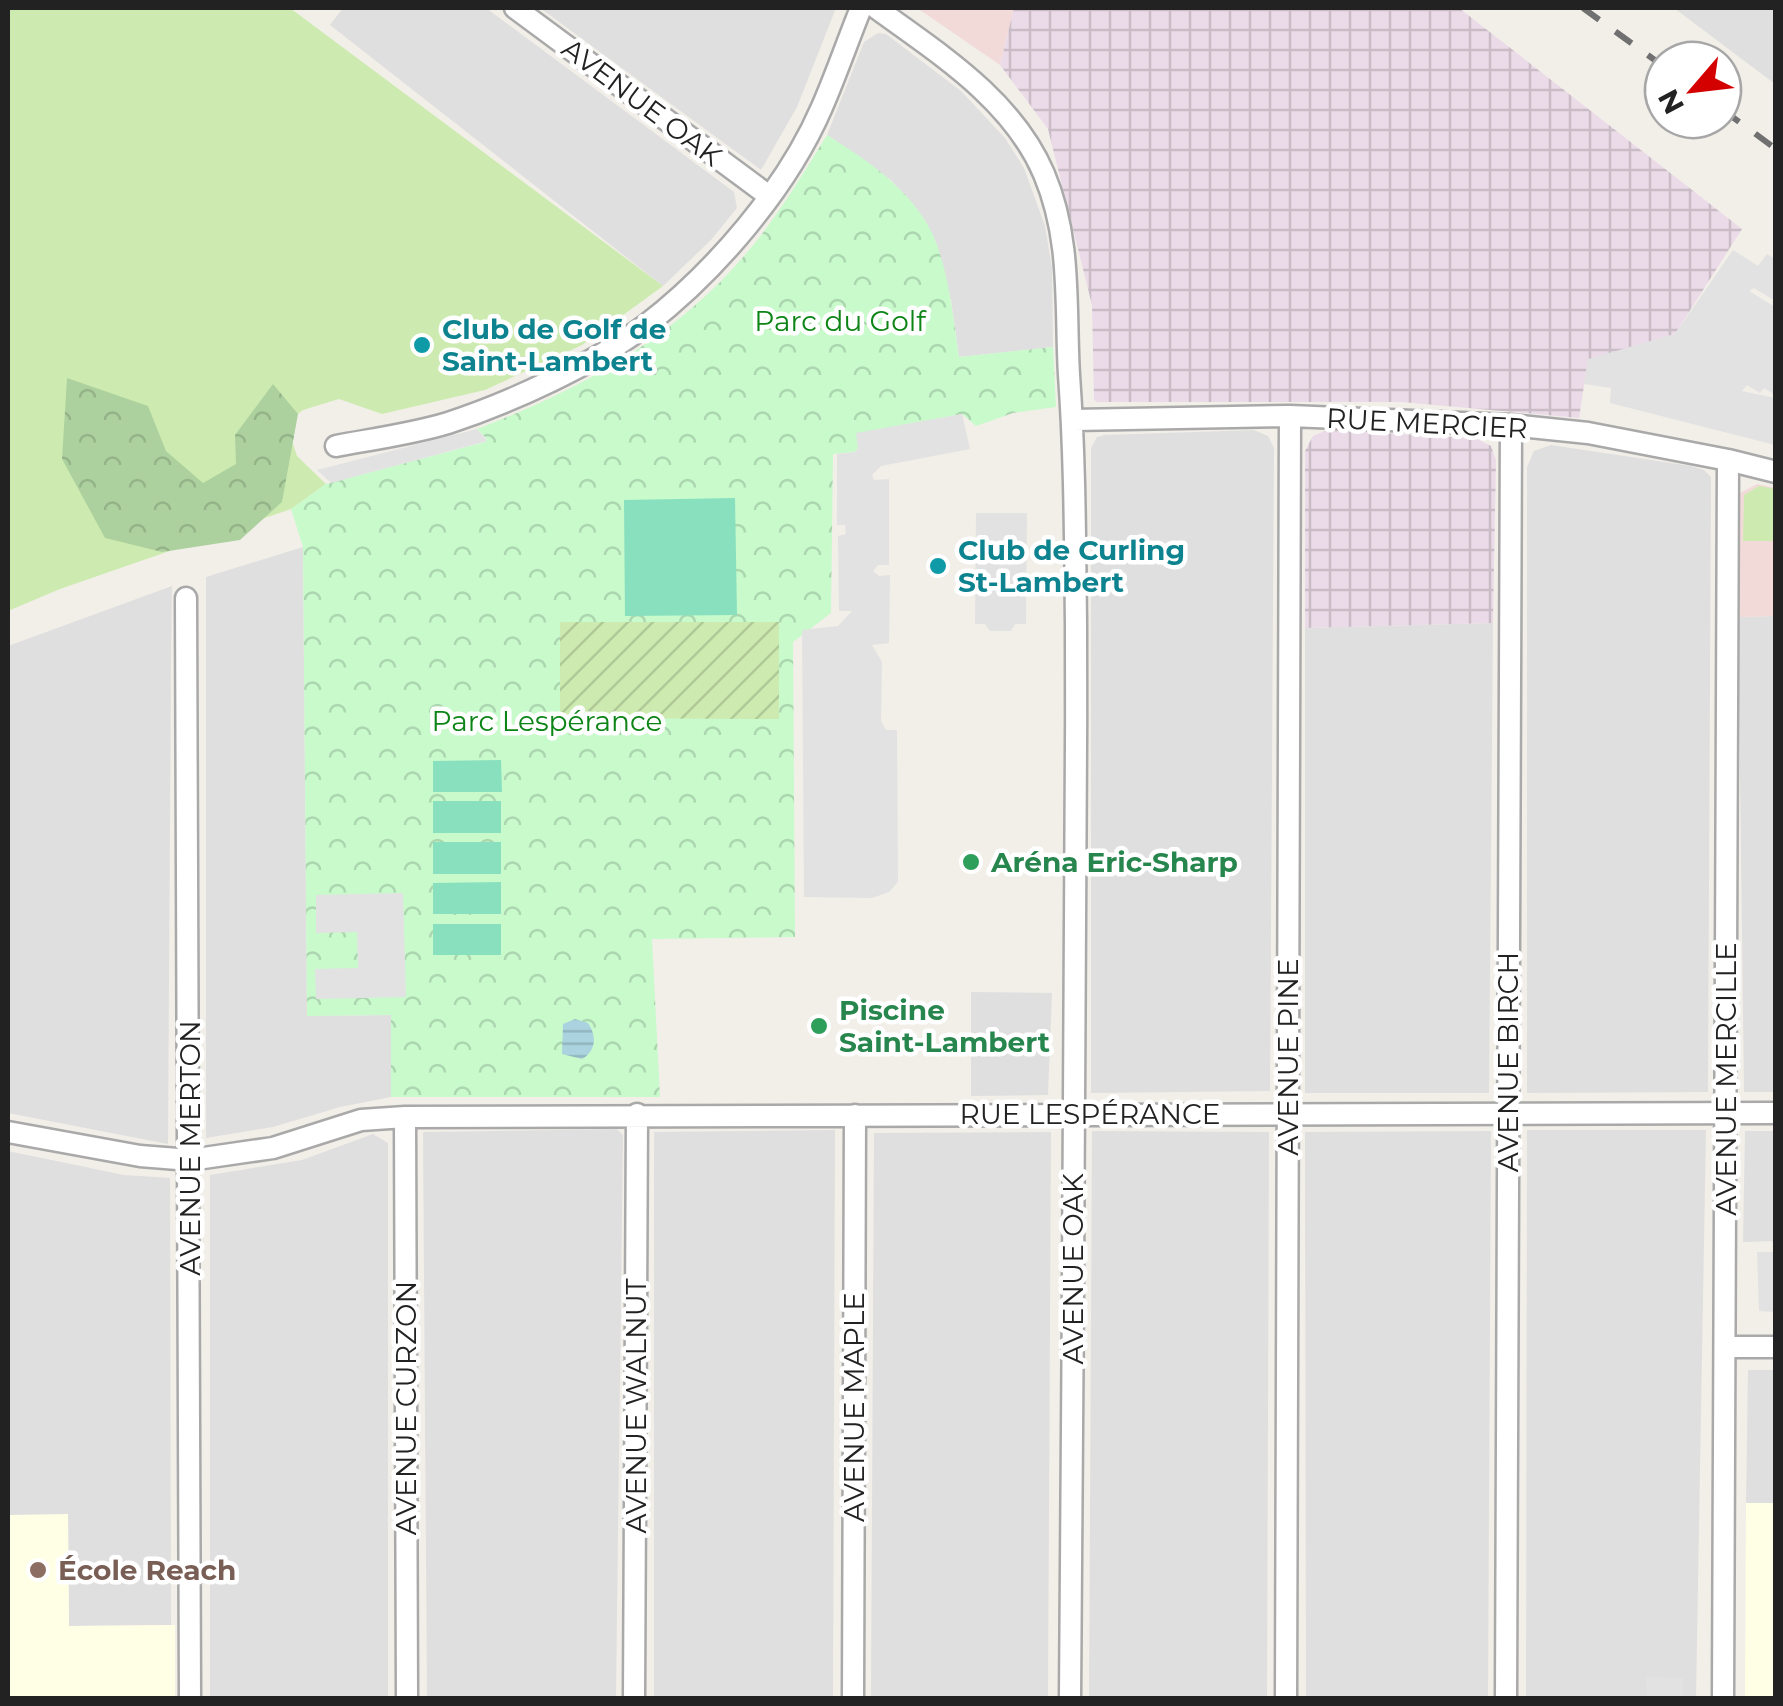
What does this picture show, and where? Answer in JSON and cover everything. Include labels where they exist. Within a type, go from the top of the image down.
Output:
[{"type":"street","name":"AVENUE OAK","points":[[514,8],[769,196]]},
{"type":"street","points":[[336,446],[444,424],[473,414],[536,388],[631,335],[705,271],[769,196],[822,109],[861,8]]},
{"type":"street","name":"AVENUE OAK","points":[[876,8],[971,78],[1015,126],[1042,170],[1058,211],[1067,262],[1074,420],[1070,1698]]},
{"type":"street","name":"RUE MERCIER","points":[[1074,420],[1290,416],[1511,425],[1588,434],[1776,472]]},
{"type":"street","name":"AVENUE PINE","points":[[1286,1698],[1290,416]]},
{"type":"street","name":"AVENUE BIRCH","points":[[1506,1698],[1511,425]]},
{"type":"street","name":"AVENUE MERCILLE","points":[[1723,1698],[1728,460]]},
{"type":"street","name":"AVENUE MERTON","points":[[186,598],[190,1698]]},
{"type":"street","name":"AVENUE WALNUT","points":[[634,1698],[638,1114]]},
{"type":"street","name":"RUE LESPÉRANCE","points":[[8,1132],[140,1156],[190,1160],[273,1148],[361,1120],[405,1117],[1776,1114]]},
{"type":"street","name":"AVENUE MAPLE","points":[[853,1698],[855,1115]]},
{"type":"street","name":"AVENUE CURZON","points":[[405,1117],[407,1698]]},
{"type":"street","points":[[1727,1347],[1776,1347]]},
{"type":"shaded area","points":[[343,8],[486,8],[734,192],[737,208],[711,240],[663,286],[330,25]]},
{"type":"shaded area","points":[[540,8],[836,8],[797,107],[761,170]]},
{"type":"shaded area","points":[[917,8],[1014,8],[1000,65]]},
{"type":"shaded area","points":[[1014,8],[1459,8],[1742,229],[1675,334],[1588,360],[1579,418],[1402,402],[1097,402],[1092,305],[1048,129],[1000,65]]},
{"type":"shaded area","points":[[1674,8],[1775,8],[1775,84],[1743,60],[1743,40],[1717,40]]},
{"type":"shaded area","points":[[878,33],[886,34],[961,91],[1005,138],[1024,168],[1045,226],[1052,268],[1053,347],[959,357],[951,300],[932,234],[892,181],[827,135],[864,42]]},
{"type":"shaded area","points":[[1733,250],[1758,266],[1767,254],[1775,259],[1775,301],[1754,288],[1749,291],[1775,307],[1775,395],[1764,388],[1760,393],[1747,385],[1742,391],[1775,398],[1775,445],[1610,403],[1611,388],[1584,384],[1588,359],[1675,334]]},
{"type":"shaded area","points":[[962,414],[970,449],[881,466],[872,475],[874,480],[889,479],[889,565],[878,565],[873,571],[879,576],[890,575],[889,643],[872,645],[882,662],[881,721],[886,730],[897,730],[898,882],[889,892],[872,898],[804,897],[802,630],[838,626],[852,611],[839,611],[838,536],[846,534],[845,525],[837,525],[837,454],[855,452],[856,433]]},
{"type":"shaded area","points":[[477,429],[487,441],[331,483],[317,470]]},
{"type":"shaded area","points":[[1254,430],[1268,436],[1274,448],[1270,1091],[1091,1093],[1091,448],[1097,437],[1105,435]]},
{"type":"shaded area","points":[[1327,430],[1475,438],[1491,446],[1496,460],[1493,623],[1305,628],[1305,451],[1313,436]]},
{"type":"shaded area","points":[[1551,445],[1691,466],[1711,477],[1708,1092],[1527,1093],[1527,467],[1534,451]]},
{"type":"shaded area","points":[[1757,484],[1775,488],[1775,616],[1738,617],[1738,494]]},
{"type":"shaded area","points":[[976,513],[1027,513],[1026,624],[1015,624],[1011,631],[990,631],[985,624],[975,624]]},
{"type":"shaded area","points":[[303,547],[307,1016],[391,1015],[391,1097],[273,1127],[206,1138],[206,577]]},
{"type":"shaded area","points":[[172,586],[168,1144],[8,1113],[8,646]]},
{"type":"shaded area","points":[[1775,616],[1775,1092],[1744,1092],[1738,617]]},
{"type":"shaded area","points":[[1493,623],[1489,1093],[1305,1093],[1305,628]]},
{"type":"shaded area","points":[[403,893],[406,997],[316,999],[315,969],[358,968],[357,932],[316,933],[316,895]]},
{"type":"shaded area","points":[[971,992],[1052,993],[1048,1095],[971,1096]]},
{"type":"shaded area","points":[[617,1129],[623,1135],[616,1698],[427,1698],[423,1132]]},
{"type":"shaded area","points":[[835,1130],[833,1698],[654,1698],[654,1132]]},
{"type":"shaded area","points":[[1527,1130],[1706,1130],[1696,1698],[1526,1698]]},
{"type":"shaded area","points":[[1092,1131],[1269,1132],[1267,1698],[1089,1698]]},
{"type":"shaded area","points":[[1491,1131],[1488,1698],[1306,1698],[1305,1132]]},
{"type":"shaded area","points":[[1745,1131],[1775,1131],[1775,1241],[1743,1242]]},
{"type":"shaded area","points":[[1051,1132],[1048,1698],[871,1698],[874,1133]]},
{"type":"shaded area","points":[[373,1134],[388,1143],[388,1698],[210,1698],[210,1175],[302,1160]]},
{"type":"shaded area","points":[[8,1151],[124,1175],[170,1178],[171,1625],[69,1626],[68,1515],[8,1515]]},
{"type":"shaded area","points":[[1757,1252],[1775,1252],[1775,1312],[1759,1311]]},
{"type":"shaded area","points":[[1748,1370],[1775,1370],[1775,1503],[1746,1503]]},
{"type":"shaded area","points":[[1746,1503],[1775,1503],[1775,1698],[1745,1698]]},
{"type":"shaded area","name":"École Reach","points":[[68,1514],[69,1626],[175,1625],[175,1698],[8,1698],[8,1515]]},
{"type":"shaded area","points":[[1646,1677],[1683,1678],[1683,1698],[1647,1698]]},
{"type":"green space","points":[[8,8],[290,8],[663,286],[582,345],[485,390],[382,414],[339,399],[303,410],[286,423],[297,456],[326,484],[291,509],[60,589],[8,611]]},
{"type":"green space","name":"Parc Lespérance","points":[[827,135],[901,190],[924,219],[943,264],[959,357],[1053,347],[1056,407],[1013,413],[976,426],[962,414],[857,434],[855,452],[833,454],[831,613],[793,642],[795,937],[652,939],[660,1097],[391,1097],[391,1015],[307,1016],[303,547],[291,509],[326,484],[485,442],[487,439],[477,429],[590,378],[659,334],[691,309],[750,249]]},
{"type":"green space","points":[[67,378],[148,406],[166,451],[203,483],[236,464],[235,435],[273,384],[298,414],[282,502],[240,540],[162,552],[105,538],[62,459]]},
{"type":"green space","points":[[1759,486],[1775,489],[1775,541],[1743,541],[1744,495]]},
{"type":"green space","points":[[735,498],[737,615],[625,616],[624,500]]},
{"type":"green space","points":[[560,622],[779,622],[779,719],[560,718]]},
{"type":"green space","points":[[501,760],[502,792],[433,792],[433,761]]},
{"type":"green space","points":[[433,801],[501,801],[501,833],[433,833]]},
{"type":"green space","points":[[433,842],[501,842],[501,874],[433,874]]},
{"type":"green space","points":[[501,882],[501,914],[433,914],[433,883]]},
{"type":"green space","points":[[433,924],[501,924],[501,955],[433,955]]},
{"type":"water","points":[[575,1019],[588,1023],[594,1038],[590,1052],[582,1059],[562,1054],[563,1024]]},
{"type":"railway","points":[[1583,8],[1643,52]]},
{"type":"railway","points":[[1743,125],[1776,149]]},
{"type":"place","name":"Club de Golf de Saint-Lambert","points":[[422,345]]},
{"type":"place","name":"Club de Curling St-Lambert","points":[[938,566]]},
{"type":"place","name":"Aréna Eric-Sharp","points":[[971,862]]},
{"type":"place","name":"Piscine Saint-Lambert","points":[[819,1026]]},
{"type":"place","name":"École Reach","points":[[38,1570]]},
{"type":"park label","name":"Parc du Golf","points":[[840,321]]}]
